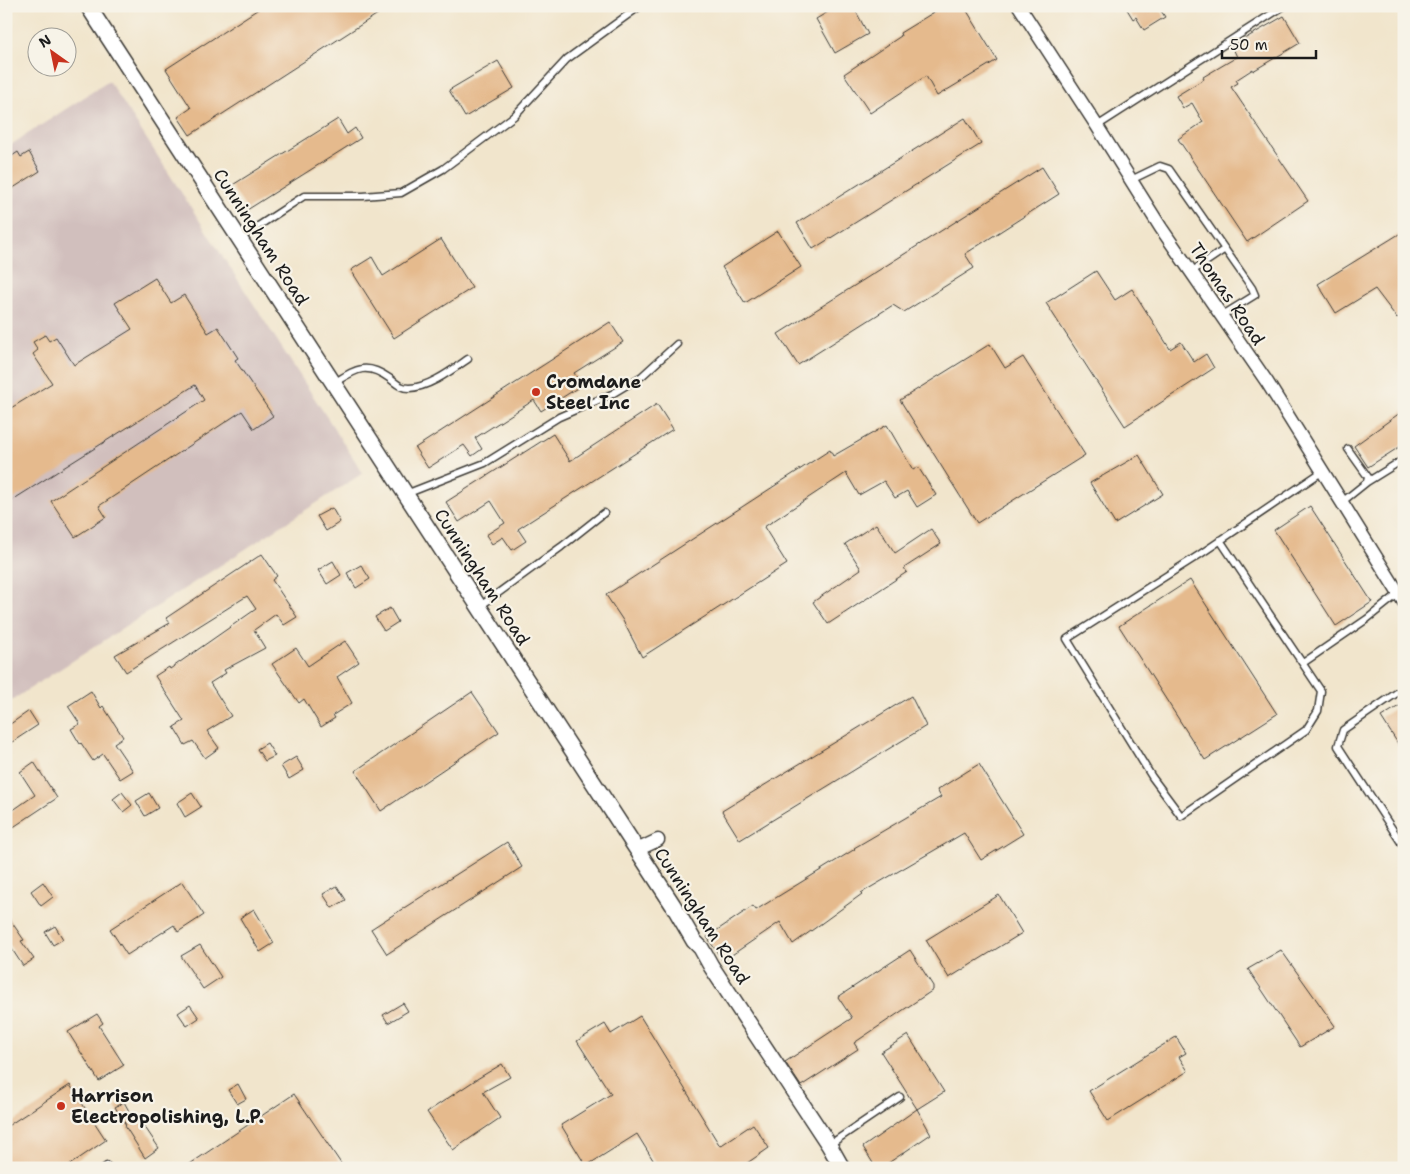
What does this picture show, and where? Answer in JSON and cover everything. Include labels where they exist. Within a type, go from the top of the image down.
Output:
[{"type":"street","name":"Cunningham Road","points":[[88,6],[638,850],[694,941],[702,948],[711,966],[829,1145],[842,1168]]},
{"type":"street","name":"Thomas Road","points":[[1019,6],[1191,272],[1267,382],[1401,598]]},
{"type":"street","points":[[638,850],[658,840]]},
{"type":"lane","points":[[240,239],[304,196],[363,196],[401,193],[443,169],[514,116],[567,60],[640,6]]},
{"type":"lane","points":[[1097,126],[1284,6]]},
{"type":"lane","points":[[1131,180],[1160,166],[1170,169],[1252,288],[1255,295],[1221,316]]},
{"type":"lane","points":[[1191,272],[1225,249]]},
{"type":"lane","points":[[406,494],[485,463],[559,417],[612,394],[642,376],[677,344]]},
{"type":"lane","points":[[334,383],[362,368],[374,369],[400,387],[420,387],[446,374],[468,359]]},
{"type":"lane","points":[[1348,449],[1368,477],[1367,482]]},
{"type":"lane","points":[[1342,502],[1367,482],[1404,459]]},
{"type":"lane","points":[[1220,540],[1321,691],[1318,711],[1306,730],[1181,816],[1152,777],[1067,639],[1199,555],[1220,540],[1323,471]]},
{"type":"lane","points":[[479,606],[604,514]]},
{"type":"lane","points":[[1303,663],[1401,598]]},
{"type":"lane","points":[[1404,688],[1343,730],[1338,746],[1404,847]]},
{"type":"lane","points":[[829,1145],[900,1097]]},
{"type":"shaded area","points":[[109,81],[363,473],[6,704],[6,148]]},
{"type":"building","points":[[263,6],[390,6],[190,135],[178,117],[191,108],[166,69]]},
{"type":"building","points":[[838,6],[853,6],[868,34],[835,53],[816,19]]},
{"type":"building","points":[[944,6],[964,6],[997,60],[937,96],[926,76],[870,113],[844,74],[901,36],[900,33]]},
{"type":"building","points":[[1125,6],[1158,6],[1165,17],[1144,30],[1136,17],[1133,19]]},
{"type":"building","points":[[1284,16],[1300,43],[1253,71],[1253,69],[1236,80],[1238,83],[1231,87],[1308,201],[1247,242],[1178,139],[1203,122],[1192,103],[1183,108],[1176,96],[1237,57],[1232,46]]},
{"type":"building","points":[[498,61],[514,88],[465,117],[449,90]]},
{"type":"building","points":[[965,118],[981,144],[813,249],[797,223]]},
{"type":"building","points":[[338,119],[347,134],[355,128],[361,138],[247,210],[231,186]]},
{"type":"building","points":[[18,152],[21,157],[29,152],[40,171],[10,190],[6,184],[6,160]]},
{"type":"building","points":[[1042,167],[1059,194],[965,254],[974,268],[904,312],[893,305],[798,365],[778,334]]},
{"type":"building","points":[[778,231],[801,267],[745,303],[722,267]]},
{"type":"building","points":[[1404,231],[1404,313],[1397,318],[1375,289],[1336,313],[1318,284]]},
{"type":"building","points":[[441,239],[472,288],[394,338],[351,270],[372,257],[383,276]]},
{"type":"building","points":[[1096,271],[1115,300],[1132,289],[1170,349],[1181,342],[1194,362],[1206,354],[1214,368],[1125,426],[1046,303]]},
{"type":"building","points":[[155,278],[171,303],[184,295],[208,333],[218,327],[238,358],[235,360],[273,416],[254,429],[242,411],[99,506],[106,517],[75,537],[51,501],[204,400],[195,385],[6,504],[6,411],[52,383],[33,354],[38,350],[33,342],[45,335],[49,341],[56,337],[74,365],[132,329],[115,303]]},
{"type":"building","name":"Cromdane Steel Inc","points":[[610,322],[623,342],[574,373],[582,385],[541,411],[534,400],[475,438],[482,449],[472,456],[464,445],[428,468],[415,448]]},
{"type":"building","points":[[990,344],[1005,368],[1023,357],[1085,455],[977,523],[900,400]]},
{"type":"building","points":[[657,404],[673,429],[518,529],[526,541],[512,550],[503,537],[492,544],[486,535],[505,523],[491,501],[459,522],[446,502],[553,434],[570,461]]},
{"type":"building","points":[[1404,410],[1404,444],[1368,467],[1354,446]]},
{"type":"building","points":[[887,425],[913,470],[918,467],[936,495],[917,507],[907,491],[895,498],[884,481],[859,495],[846,473],[764,527],[787,564],[642,657],[622,619],[606,595],[830,450],[833,456]]},
{"type":"building","points":[[1139,455],[1163,494],[1115,524],[1090,483]]},
{"type":"building","points":[[1310,506],[1372,602],[1336,626],[1274,530]]},
{"type":"building","points":[[332,508],[340,522],[326,531],[317,516]]},
{"type":"building","points":[[876,524],[895,553],[931,529],[941,544],[904,568],[907,572],[828,624],[813,602],[861,569],[845,544]]},
{"type":"building","points":[[262,554],[277,576],[272,580],[297,617],[284,625],[276,614],[254,630],[265,648],[224,670],[226,673],[210,683],[231,716],[207,731],[219,748],[205,758],[193,741],[185,745],[174,727],[184,721],[155,676],[169,667],[170,669],[256,609],[247,596],[126,672],[115,655],[170,623],[166,618]]},
{"type":"building","points":[[333,561],[341,575],[327,584],[318,570]]},
{"type":"building","points":[[361,565],[370,579],[356,588],[347,573]]},
{"type":"building","points":[[1190,580],[1277,714],[1205,760],[1119,626]]},
{"type":"building","points":[[390,608],[398,622],[384,631],[375,617]]},
{"type":"building","points":[[345,641],[359,662],[337,677],[352,703],[333,715],[335,718],[321,727],[304,699],[299,703],[272,664],[296,648],[308,666]]},
{"type":"building","points":[[91,691],[123,737],[114,743],[133,771],[120,779],[103,754],[93,761],[71,729],[80,724],[68,706]]},
{"type":"building","points":[[472,692],[499,732],[381,811],[355,771]]},
{"type":"building","points":[[911,696],[926,726],[740,840],[722,811]]},
{"type":"building","points":[[1404,703],[1404,753],[1381,717]]},
{"type":"building","points":[[29,711],[38,725],[6,746],[6,727]]},
{"type":"building","points":[[267,743],[275,756],[265,761],[257,749]]},
{"type":"building","points":[[296,757],[304,770],[289,779],[281,766]]},
{"type":"building","points":[[34,762],[57,798],[6,832],[6,815],[35,795],[20,772]]},
{"type":"building","points":[[979,764],[1023,834],[981,860],[964,833],[861,893],[793,944],[780,922],[723,961],[707,937],[753,906],[756,910],[854,848],[941,797],[937,790]]},
{"type":"building","points":[[122,792],[132,805],[123,812],[113,799]]},
{"type":"building","points":[[149,793],[158,808],[145,816],[136,801]]},
{"type":"building","points":[[192,793],[201,807],[185,817],[177,803]]},
{"type":"building","points":[[507,842],[522,867],[387,954],[371,929]]},
{"type":"building","points":[[43,882],[53,897],[41,906],[31,891]]},
{"type":"building","points":[[182,882],[204,915],[178,932],[174,925],[127,955],[110,929]]},
{"type":"building","points":[[337,886],[346,900],[332,908],[323,894]]},
{"type":"building","points":[[999,895],[1022,933],[949,978],[926,940]]},
{"type":"building","points":[[254,909],[274,943],[260,952],[240,918]]},
{"type":"building","points":[[6,914],[24,940],[21,941],[34,959],[23,966],[6,940]]},
{"type":"building","points":[[55,926],[63,939],[53,945],[45,932]]},
{"type":"building","points":[[200,945],[221,977],[203,989],[181,956]]},
{"type":"building","points":[[910,950],[933,986],[933,990],[854,1043],[858,1049],[801,1086],[785,1062],[852,1018],[838,997]]},
{"type":"building","points":[[1281,950],[1335,1026],[1300,1047],[1248,969]]},
{"type":"building","points":[[403,1003],[408,1011],[388,1023],[383,1015]]},
{"type":"building","points":[[190,1005],[199,1018],[187,1026],[178,1013]]},
{"type":"building","points":[[97,1014],[103,1023],[99,1026],[124,1065],[99,1081],[68,1032]]},
{"type":"building","points":[[640,1016],[720,1146],[753,1124],[769,1148],[740,1168],[658,1168],[637,1134],[586,1166],[561,1125],[611,1094],[577,1041],[605,1024],[611,1034]]},
{"type":"building","points":[[908,1035],[944,1092],[917,1109],[881,1052]]},
{"type":"building","points":[[1176,1037],[1186,1053],[1179,1057],[1188,1071],[1108,1121],[1089,1091]]},
{"type":"building","points":[[502,1064],[510,1077],[483,1092],[500,1118],[453,1150],[427,1112]]},
{"type":"building","points":[[238,1084],[246,1099],[237,1104],[228,1090]]},
{"type":"building","name":"Harrison Electropolishing, L.P.","points":[[70,1085],[106,1140],[65,1168],[6,1168],[6,1127]]},
{"type":"building","points":[[294,1094],[344,1168],[184,1168]]},
{"type":"building","points":[[124,1102],[134,1120],[138,1117],[159,1148],[145,1158],[115,1107]]},
{"type":"building","points":[[917,1109],[931,1134],[881,1168],[876,1168],[863,1147]]},
{"type":"place","name":"Cromdane Steel Inc","points":[[536,392]]},
{"type":"place","name":"Harrison Electropolishing, L.P.","points":[[61,1106]]}]
